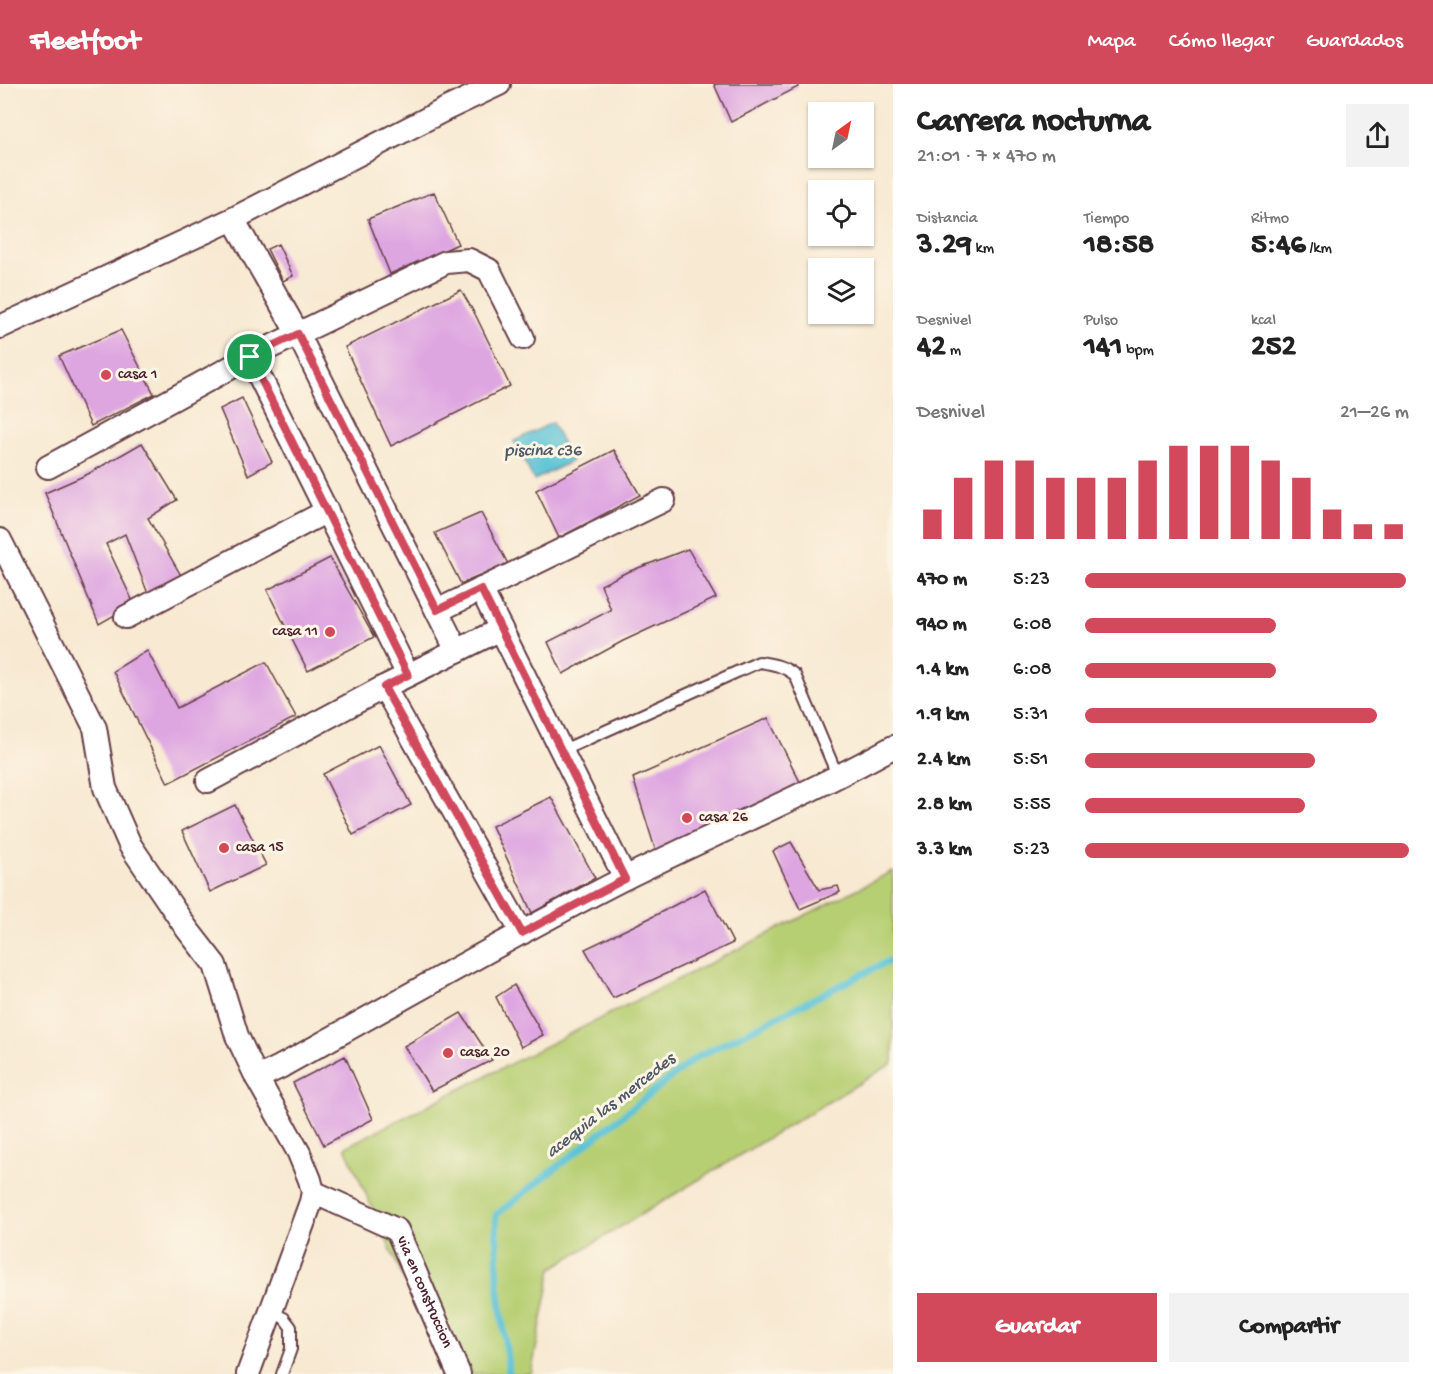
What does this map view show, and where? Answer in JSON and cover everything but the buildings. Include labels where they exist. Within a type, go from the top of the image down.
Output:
[{"type":"street","points":[[0,327],[233,219],[499,84]]},
{"type":"street","points":[[233,219],[298,334],[457,651]]},
{"type":"street","points":[[48,467],[250,357],[446,262],[469,260],[489,270],[523,338]]},
{"type":"street","points":[[250,357],[408,675]]},
{"type":"street","points":[[437,610],[664,500]]},
{"type":"street","points":[[126,617],[327,511]]},
{"type":"street","points":[[0,540],[95,728],[105,788],[130,845],[187,929],[215,965],[237,1036],[257,1078],[299,1153],[310,1180],[313,1192],[248,1374]]},
{"type":"street","points":[[481,589],[625,879]]},
{"type":"street","points":[[208,781],[384,687],[501,629]]},
{"type":"street","points":[[384,687],[522,933]]},
{"type":"street","points":[[257,1078],[625,879],[838,777],[893,747]]},
{"type":"street","name":"via en construccion","points":[[313,1192],[397,1230],[459,1374]]},
{"type":"lane","points":[[561,751],[759,662],[781,666],[795,675],[838,777]]},
{"type":"lane","points":[[271,1312],[284,1318],[291,1326],[291,1349],[282,1374]]},
{"type":"green space","points":[[893,871],[893,1063],[552,1268],[531,1374],[446,1374],[345,1147]]},
{"type":"water","name":"piscina c36","points":[[552,423],[572,461],[534,480],[514,441]]},
{"type":"waterway","name":"acequia las mercedes","points":[[509,1374],[498,1285],[496,1215],[697,1057],[893,959]]},
{"type":"place","name":"casa 1","points":[[106,375]]},
{"type":"place","name":"casa 11","points":[[330,632]]},
{"type":"place","name":"casa 26","points":[[687,818]]},
{"type":"place","name":"casa 15","points":[[224,848]]},
{"type":"place","name":"casa 20","points":[[448,1053]]},
{"type":"route","points":[[298,334],[437,610],[481,589],[625,879],[522,933],[384,687],[408,675],[250,357],[298,334]]}]
